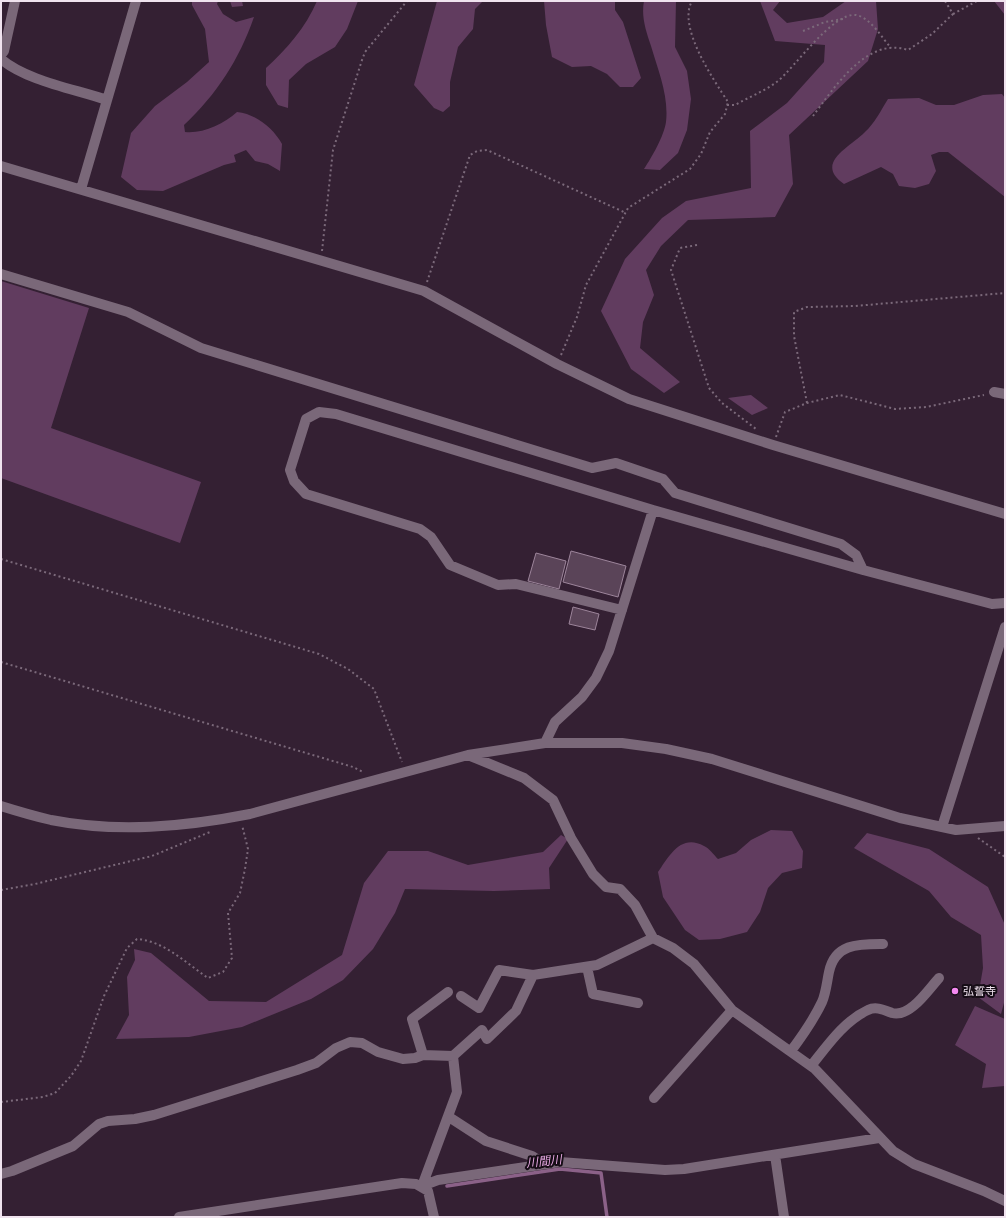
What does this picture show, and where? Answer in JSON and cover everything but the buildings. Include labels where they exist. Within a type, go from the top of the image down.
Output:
[{"type":"street","points":[[1,55],[4,51],[15,1]]},
{"type":"street","points":[[81,189],[136,1]]},
{"type":"street","points":[[1,59],[12,68],[31,76],[107,100]]},
{"type":"street","points":[[1,166],[424,291],[557,364],[630,399],[773,446],[1005,514]]},
{"type":"street","points":[[1,274],[128,312],[201,348],[592,468],[616,463],[664,479],[676,494],[841,544],[856,555],[863,570]]},
{"type":"street","points":[[994,392],[1005,394]]},
{"type":"street","points":[[622,610],[516,584],[498,585],[450,565],[431,537],[420,529],[306,494],[294,482],[290,470],[306,419],[319,412],[336,414],[653,510],[863,570],[992,604],[1005,603]]},
{"type":"street","points":[[545,743],[555,722],[582,697],[596,678],[609,651],[653,510]]},
{"type":"street","points":[[942,827],[1005,627]]},
{"type":"street","points":[[1,806],[50,819],[102,826],[131,828],[163,826],[240,816],[468,755],[545,743],[622,744],[666,748],[749,770],[900,818],[956,830],[1005,826]]},
{"type":"street","points":[[468,755],[524,778],[553,800],[571,838],[593,874],[606,887],[620,889],[635,905],[653,938],[672,948],[694,964],[732,1010],[811,1066],[858,1112],[879,1138],[893,1151],[914,1164],[984,1191],[1005,1201]]},
{"type":"street","points":[[461,996],[479,1008],[499,970],[533,975],[597,965],[653,938]]},
{"type":"street","points":[[791,1051],[806,1031],[823,1000],[830,969],[837,954],[855,944],[883,944]]},
{"type":"street","points":[[587,967],[593,994],[638,1003]]},
{"type":"street","points":[[1,1174],[73,1146],[99,1124],[154,1115],[297,1070],[316,1063],[336,1048],[350,1042],[362,1043],[378,1052],[403,1059],[415,1058],[423,1055],[453,1056],[482,1030],[488,1039],[516,1011],[533,975]]},
{"type":"street","points":[[811,1066],[833,1038],[869,1009],[879,1008],[894,1014],[908,1012],[939,978]]},
{"type":"street","points":[[423,1055],[412,1019],[448,992]]},
{"type":"street","points":[[654,1098],[732,1010]]},
{"type":"street","points":[[422,1186],[449,1117],[457,1092],[453,1056]]},
{"type":"street","points":[[449,1117],[486,1141],[532,1156],[543,1163]]},
{"type":"street","points":[[179,1217],[402,1183],[422,1186],[438,1180],[543,1163],[560,1162],[665,1170],[684,1169],[879,1138]]},
{"type":"street","points":[[775,1155],[784,1217]]},
{"type":"street","points":[[422,1186],[431,1198],[434,1217]]},
{"type":"path","points":[[321,261],[333,150],[362,60],[366,52],[407,1]]},
{"type":"path","points":[[557,364],[577,317],[586,285],[628,208],[690,169],[701,154],[710,132],[725,114],[728,102],[700,58],[692,34],[688,14],[692,1]]},
{"type":"path","points":[[945,1],[953,14]]},
{"type":"path","points":[[813,116],[842,77],[876,51],[898,47],[908,50],[932,34],[953,14],[977,1]]},
{"type":"path","points":[[802,31],[825,22],[844,19],[856,15],[867,19],[891,48]]},
{"type":"path","points":[[727,105],[735,105],[778,81],[808,47],[844,19]]},
{"type":"path","points":[[424,291],[470,155],[477,151],[487,150],[626,214]]},
{"type":"path","points":[[696,245],[680,248],[671,270],[709,388],[722,404],[762,433]]},
{"type":"path","points":[[807,403],[794,336],[794,312],[807,307],[855,306],[1005,293]]},
{"type":"path","points":[[773,446],[785,412],[807,403],[840,395],[895,409],[926,407],[994,392]]},
{"type":"path","points":[[1,559],[319,654],[348,669],[374,689],[406,771]]},
{"type":"path","points":[[1,662],[354,767],[376,779]]},
{"type":"path","points":[[1,1102],[43,1097],[55,1093],[71,1076],[81,1060],[107,989],[127,948],[137,939],[148,940],[166,949],[208,978],[223,972],[232,958],[228,913],[240,893],[248,849],[240,816]]},
{"type":"path","points":[[1,890],[35,884],[152,856],[208,834],[216,820]]},
{"type":"path","points":[[966,830],[1005,857]]},
{"type":"shaded area","points":[[192,1],[218,1],[217,4],[223,14],[236,22],[254,17],[241,48],[226,76],[207,101],[184,125],[185,132],[205,130],[219,124],[237,112],[244,113],[269,127],[282,144],[280,171],[268,164],[255,161],[246,150],[234,155],[236,162],[224,165],[163,191],[137,190],[121,177],[131,133],[155,106],[187,82],[209,62],[205,29],[192,5]]},
{"type":"shaded area","points":[[230,1],[242,1],[243,6],[232,7]]},
{"type":"shaded area","points":[[317,1],[358,1],[347,29],[335,47],[306,64],[289,80],[288,108],[278,105],[266,85],[266,68],[295,38]]},
{"type":"shaded area","points":[[437,1],[483,1],[475,9],[473,29],[458,47],[450,82],[450,106],[443,112],[434,108],[414,85]]},
{"type":"shaded area","points":[[544,1],[615,1],[615,10],[623,22],[641,78],[633,87],[620,87],[607,74],[591,66],[572,67],[552,57],[546,25]]},
{"type":"shaded area","points":[[644,1],[676,1],[675,47],[687,71],[691,99],[687,130],[678,153],[660,170],[644,169],[663,134],[667,112],[662,83],[644,24]]},
{"type":"shaded area","points":[[760,1],[780,1],[773,10],[787,23],[823,17],[846,1],[876,1],[878,29],[868,61],[789,135],[793,184],[775,217],[688,220],[661,246],[646,270],[654,295],[643,322],[640,348],[680,382],[664,393],[631,369],[601,311],[625,259],[662,218],[686,201],[751,188],[750,131],[787,103],[824,62],[825,45],[775,41]]},
{"type":"shaded area","points":[[994,1],[1005,1],[1005,15]]},
{"type":"shaded area","points":[[1002,94],[1005,98],[1005,197],[948,152],[939,152],[931,155],[936,171],[929,184],[915,188],[899,186],[893,174],[881,167],[844,184],[836,176],[832,169],[833,163],[837,156],[869,128],[888,99],[919,98],[936,105],[954,105],[983,95]]},
{"type":"shaded area","points":[[1,281],[89,308],[51,428],[201,482],[180,543],[1,478]]},
{"type":"shaded area","points":[[751,395],[768,408],[752,415],[728,398]]},
{"type":"shaded area","points":[[771,830],[792,831],[803,851],[802,868],[782,873],[768,888],[760,912],[747,932],[720,939],[699,940],[685,930],[663,897],[658,872],[671,853],[682,844],[689,842],[708,848],[718,859],[736,853],[751,840]]},
{"type":"shaded area","points":[[867,833],[929,849],[988,887],[1005,925],[1005,999],[1001,1014],[978,997],[983,968],[981,935],[951,917],[929,891],[854,848]]},
{"type":"shaded area","points":[[561,835],[568,839],[549,868],[550,889],[494,891],[405,889],[395,913],[373,949],[343,980],[311,999],[242,1027],[189,1037],[116,1039],[129,1015],[127,977],[135,960],[134,949],[151,953],[209,1001],[266,1002],[342,955],[364,883],[388,851],[428,851],[468,865],[543,852]]},
{"type":"shaded area","points":[[975,1006],[1005,1019],[1005,1086],[982,1088],[986,1064],[955,1045]]},
{"type":"waterway","name":"川間川","points":[[447,1186],[560,1169],[601,1173],[607,1217]]},
{"type":"place","name":"弘誓寺","points":[[955,991]]}]
